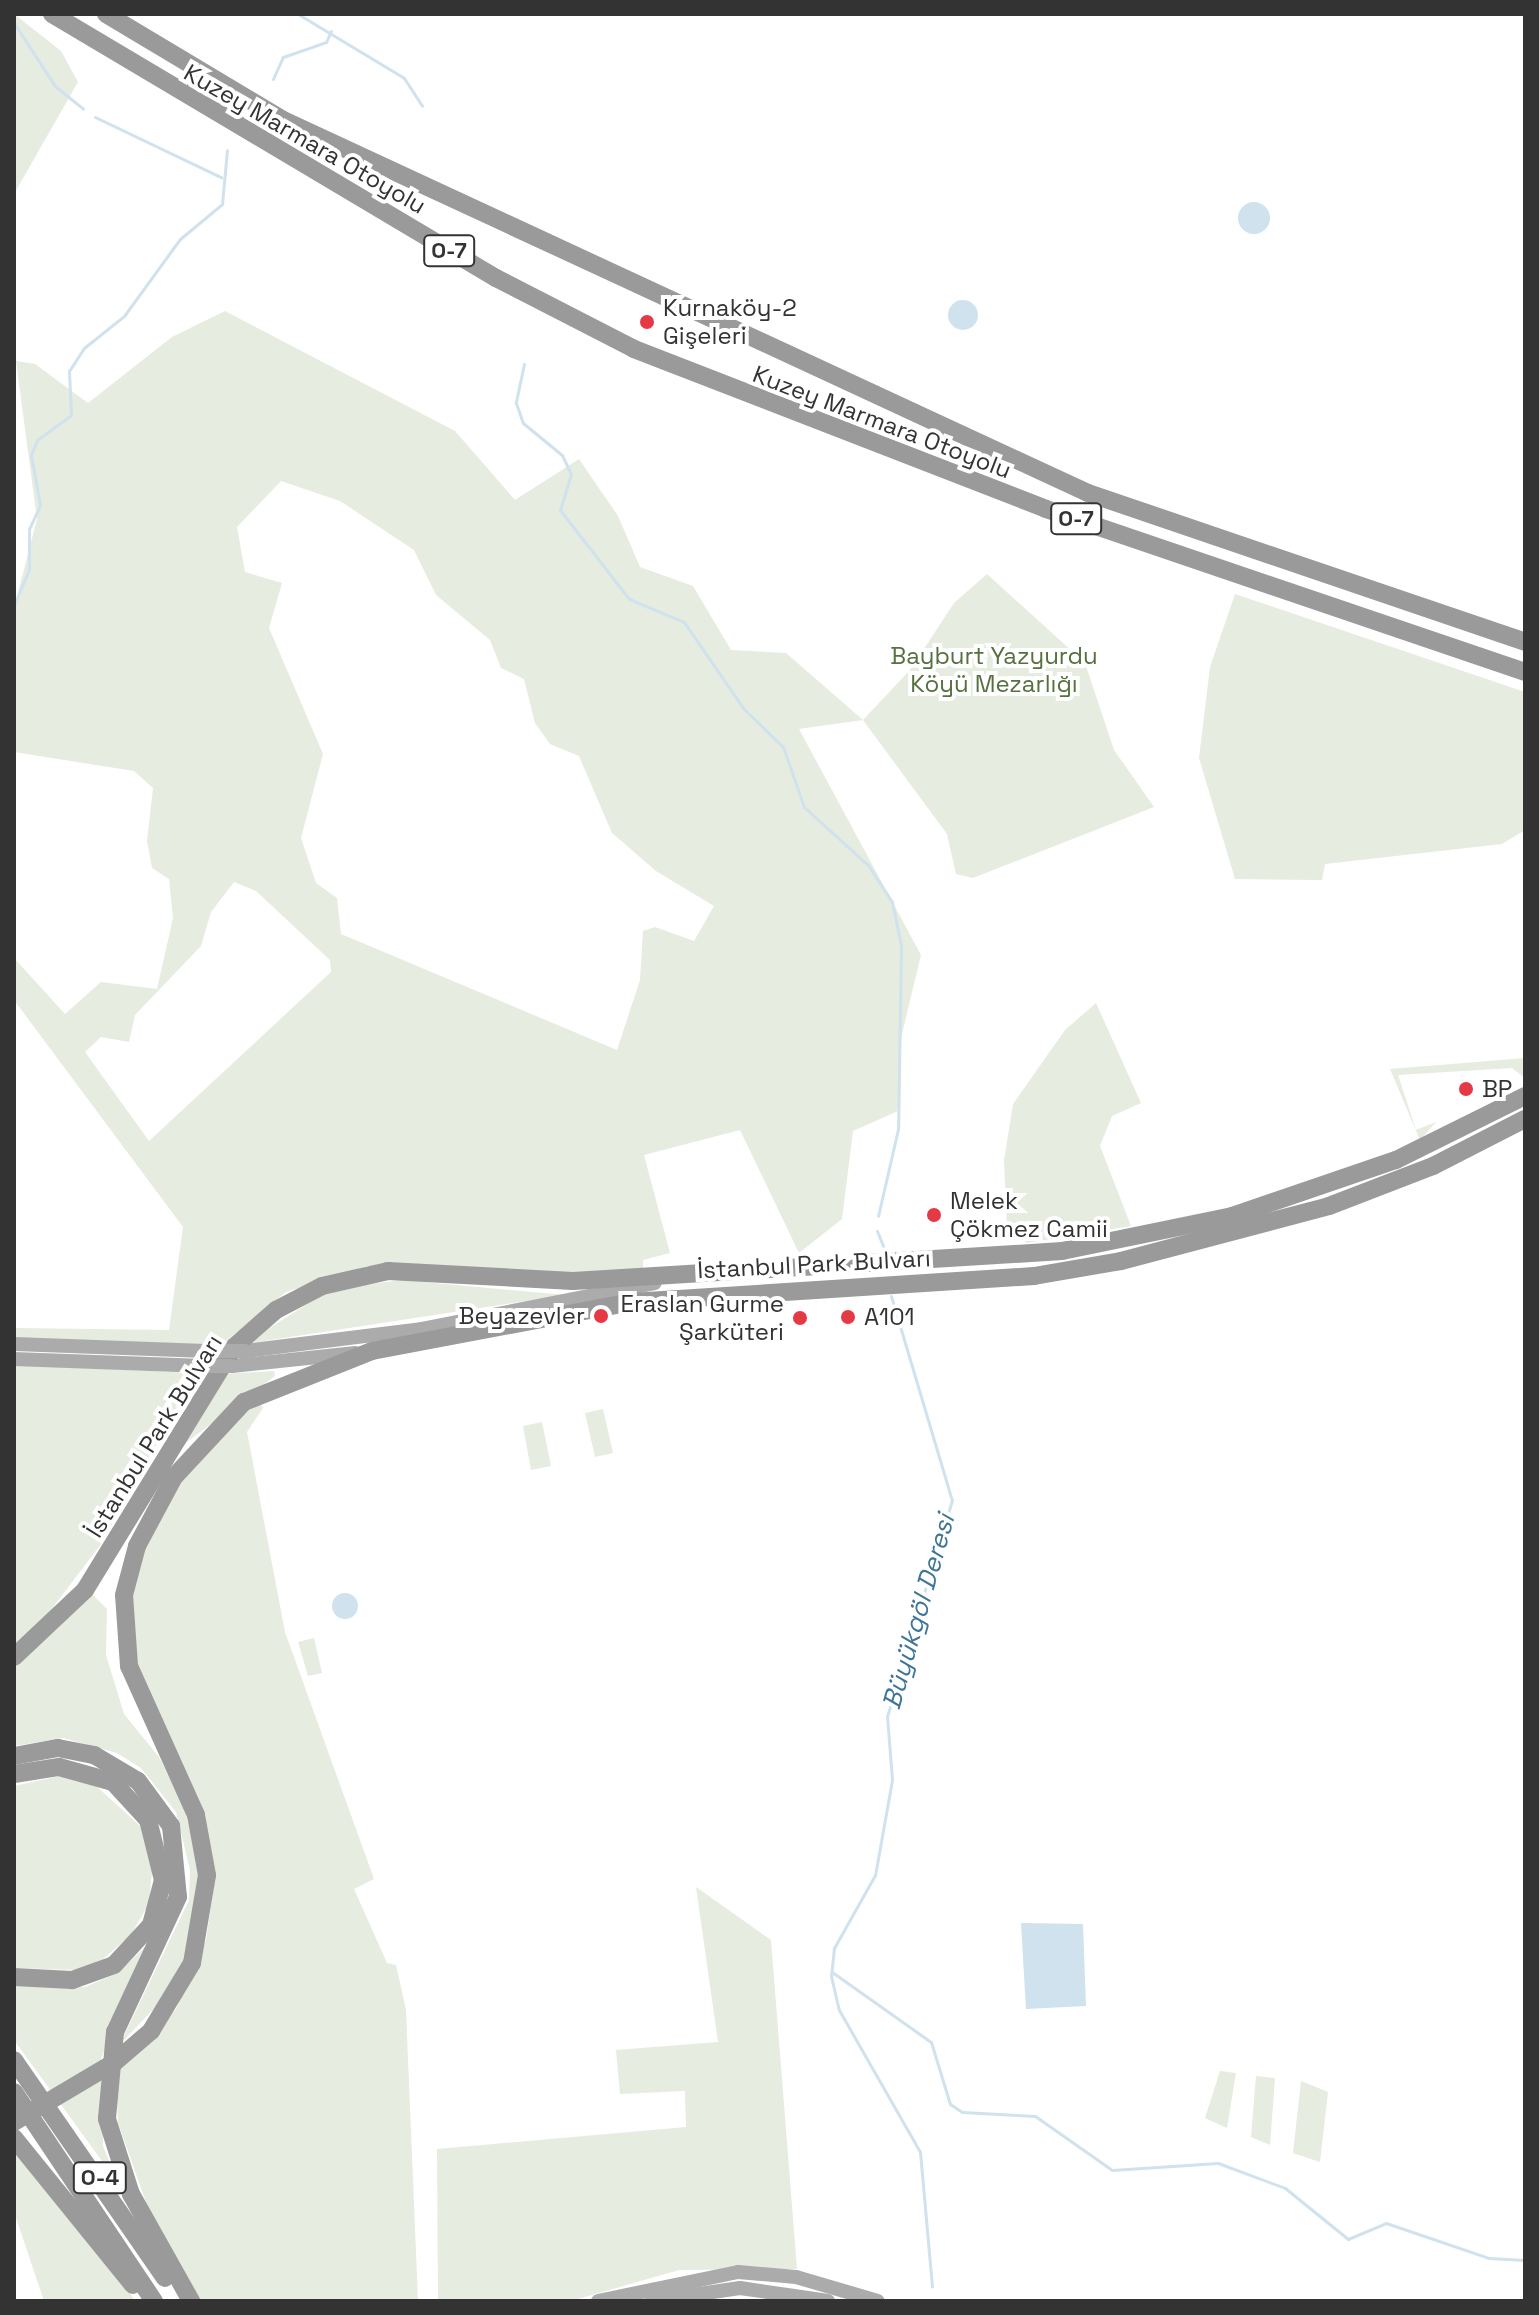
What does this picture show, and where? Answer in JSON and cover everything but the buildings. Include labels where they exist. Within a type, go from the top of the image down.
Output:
[{"type":"highway","name":"Kuzey Marmara Otoyolu","points":[[52,14],[482,271],[634,349],[1032,504],[1525,672]]},
{"type":"highway","name":"Kuzey Marmara Otoyolu","points":[[106,14],[283,120],[1088,493],[1525,642]]},
{"type":"highway","name":"İstanbul Park Bulvarı","points":[[14,1657],[96,1574],[226,1357],[263,1320],[305,1293],[388,1271],[573,1281],[1062,1251],[1232,1216],[1396,1160],[1525,1096]]},
{"type":"highway","name":"İstanbul Park Bulvarı","points":[[14,2122],[115,2062],[151,2031],[192,1963],[207,1875],[196,1815],[129,1666],[122,1629],[130,1564],[174,1477],[224,1418],[288,1378],[372,1351],[668,1297],[995,1278],[1121,1261],[1329,1206],[1433,1166],[1525,1119]]},
{"type":"highway","points":[[994,1256],[995,1278]]},
{"type":"highway","points":[[14,1756],[58,1748],[94,1755],[138,1781],[171,1826],[178,1897],[115,2032],[107,2119],[128,2187],[191,2301]]},
{"type":"highway","points":[[14,1774],[59,1767],[113,1782],[153,1828],[163,1880],[151,1925],[114,1965],[72,1980],[14,1977]]},
{"type":"highway","name":"O-4","points":[[14,2060],[179,2301]]},
{"type":"highway","name":"O-4","points":[[14,2092],[154,2301]]},
{"type":"highway","points":[[14,2138],[144,2301]]},
{"type":"main road","name":"İstanbul Park Bulvarı","points":[[14,1359],[206,1358],[421,1329],[722,1270]]},
{"type":"main road","name":"İstanbul Park Bulvarı","points":[[14,1344],[206,1358]]},
{"type":"main road","points":[[206,1358],[232,1366],[372,1351]]},
{"type":"main road","points":[[598,2301],[638,2289],[716,2273],[765,2273],[878,2301]]},
{"type":"main road","points":[[638,2289],[655,2301],[740,2288],[828,2301]]},
{"type":"green space","points":[[14,14],[61,51],[78,82],[14,194]]},
{"type":"green space","points":[[225,311],[455,431],[515,500],[579,459],[618,516],[640,567],[693,586],[731,650],[786,653],[863,720],[799,729],[921,955],[901,1038],[898,1111],[853,1131],[842,1219],[799,1253],[740,1130],[644,1155],[670,1253],[643,1260],[643,1269],[539,1277],[367,1266],[286,1292],[221,1345],[14,1338],[14,1328],[169,1330],[183,1227],[14,1000],[14,958],[65,1014],[101,982],[157,989],[173,918],[169,879],[152,868],[147,841],[153,788],[134,771],[14,752],[14,608],[37,519],[16,361],[35,364],[88,403],[172,337]],"holes":[[[281,481],[340,501],[414,550],[436,595],[490,640],[501,668],[524,679],[535,723],[550,744],[579,756],[612,833],[656,871],[714,906],[694,941],[655,927],[643,931],[640,980],[617,1050],[341,934],[337,898],[316,883],[301,838],[323,754],[269,628],[282,583],[245,572],[237,527]],[[234,882],[256,891],[330,960],[331,972],[149,1141],[85,1052],[101,1037],[129,1042],[135,1015],[201,946],[211,912]]]},
{"type":"green space","name":"Bayburt Yazyurdu Köyü Mezarlığı","points":[[987,574],[1085,663],[1114,750],[1154,807],[973,878],[956,874],[947,834],[863,720],[910,670],[954,603]]},
{"type":"green space","points":[[1235,594],[1525,692],[1525,830],[1502,844],[1325,864],[1322,880],[1235,879],[1199,758],[1210,667]]},
{"type":"green space","points":[[1096,1003],[1141,1103],[1112,1116],[1100,1146],[1131,1226],[1027,1243],[1007,1227],[1004,1160],[1013,1104],[1065,1030]]},
{"type":"green space","points":[[1525,1058],[1525,1078],[1512,1068],[1398,1075],[1416,1130],[1436,1122],[1420,1140],[1390,1069]]},
{"type":"green space","points":[[402,1280],[566,1295],[244,1344],[331,1289]]},
{"type":"green space","points":[[14,1365],[196,1373],[101,1544],[44,1619],[14,1644]]},
{"type":"green space","points":[[274,1371],[275,1376],[183,1445],[221,1374]]},
{"type":"green space","points":[[259,1402],[263,1408],[247,1432],[285,1632],[374,1879],[354,1889],[387,1963],[396,1965],[406,2010],[418,2301],[200,2301],[148,2208],[118,2123],[116,2072],[176,2009],[206,1940],[213,1893],[129,1643],[135,1568],[173,1490],[226,1425]]},
{"type":"green space","points":[[603,1409],[613,1453],[595,1457],[585,1413]]},
{"type":"green space","points":[[542,1422],[551,1466],[531,1470],[523,1426]]},
{"type":"green space","points":[[90,1592],[107,1609],[106,1655],[124,1714],[159,1757],[184,1807],[199,1868],[200,1903],[184,1962],[169,1993],[120,2044],[189,1900],[190,1870],[176,1812],[141,1768],[117,1753],[63,1738],[14,1746],[14,1666]]},
{"type":"green space","points":[[314,1638],[322,1673],[308,1676],[298,1642]]},
{"type":"green space","points":[[60,1776],[94,1784],[140,1826],[152,1872],[149,1903],[131,1935],[103,1959],[79,1970],[14,1968],[14,1786]]},
{"type":"green space","points":[[696,1887],[771,1940],[797,2269],[679,2270],[571,2301],[438,2301],[437,2149],[686,2127],[685,2091],[620,2094],[616,2050],[718,2042]]},
{"type":"green space","points":[[146,1946],[101,2059],[103,2146],[118,2183],[14,2040],[14,1984],[85,1987],[118,1973]]},
{"type":"green space","points":[[1220,2071],[1236,2073],[1227,2128],[1205,2118]]},
{"type":"green space","points":[[1256,2076],[1275,2078],[1270,2145],[1251,2137]]},
{"type":"green space","points":[[1301,2081],[1328,2092],[1320,2162],[1293,2153]]},
{"type":"green space","points":[[14,2148],[124,2283],[135,2301],[44,2301],[14,2212]]},
{"type":"water","points":[[1254,202],[1265,207],[1270,218],[1265,229],[1254,234],[1243,229],[1238,218],[1243,207]]},
{"type":"water","points":[[963,300],[974,304],[978,315],[974,326],[963,330],[952,326],[948,315],[952,304]]},
{"type":"water","points":[[345,1593],[354,1597],[358,1606],[354,1615],[345,1619],[336,1615],[332,1606],[336,1597]]},
{"type":"water","points":[[1021,1923],[1083,1924],[1086,2006],[1026,2009]]},
{"type":"waterway","name":"Büyükgöl Deresi","points":[[298,14],[404,78],[422,106]]},
{"type":"waterway","points":[[14,23],[55,86],[83,109]]},
{"type":"waterway","points":[[273,79],[283,57],[326,42],[331,31]]},
{"type":"waterway","points":[[95,117],[221,177]]},
{"type":"waterway","points":[[14,605],[29,569],[29,529],[40,505],[31,455],[37,440],[71,415],[69,371],[84,348],[124,316],[180,239],[222,204],[227,150]]},
{"type":"waterway","name":"Büyükgöl Deresi","points":[[524,364],[516,403],[523,423],[562,455],[571,474],[560,510],[629,599],[684,622],[743,708],[783,747],[804,807],[868,865],[892,902],[901,946],[898,1129],[878,1216]]},
{"type":"waterway","name":"Büyükgöl Deresi","points":[[877,1231],[886,1253]]},
{"type":"waterway","name":"Büyükgöl Deresi","points":[[891,1296],[952,1500],[887,1716],[892,1780],[875,1875],[834,1948],[831,1976],[839,2010],[920,2152],[932,2286]]},
{"type":"waterway","points":[[832,1972],[931,2042],[950,2104],[962,2112],[1035,2116],[1112,2170],[1218,2163],[1285,2188],[1348,2239],[1386,2223],[1489,2258],[1525,2260]]},
{"type":"place","name":"Kurnaköy-2 Gişeleri","points":[[647,322]]},
{"type":"place","name":"BP","points":[[1466,1089]]},
{"type":"place","name":"Melek Çökmez Camii","points":[[934,1215]]},
{"type":"place","name":"Beyazevler","points":[[601,1316]]},
{"type":"place","name":"A101","points":[[848,1317]]},
{"type":"place","name":"Eraslan Gurme Şarküteri","points":[[800,1318]]}]
